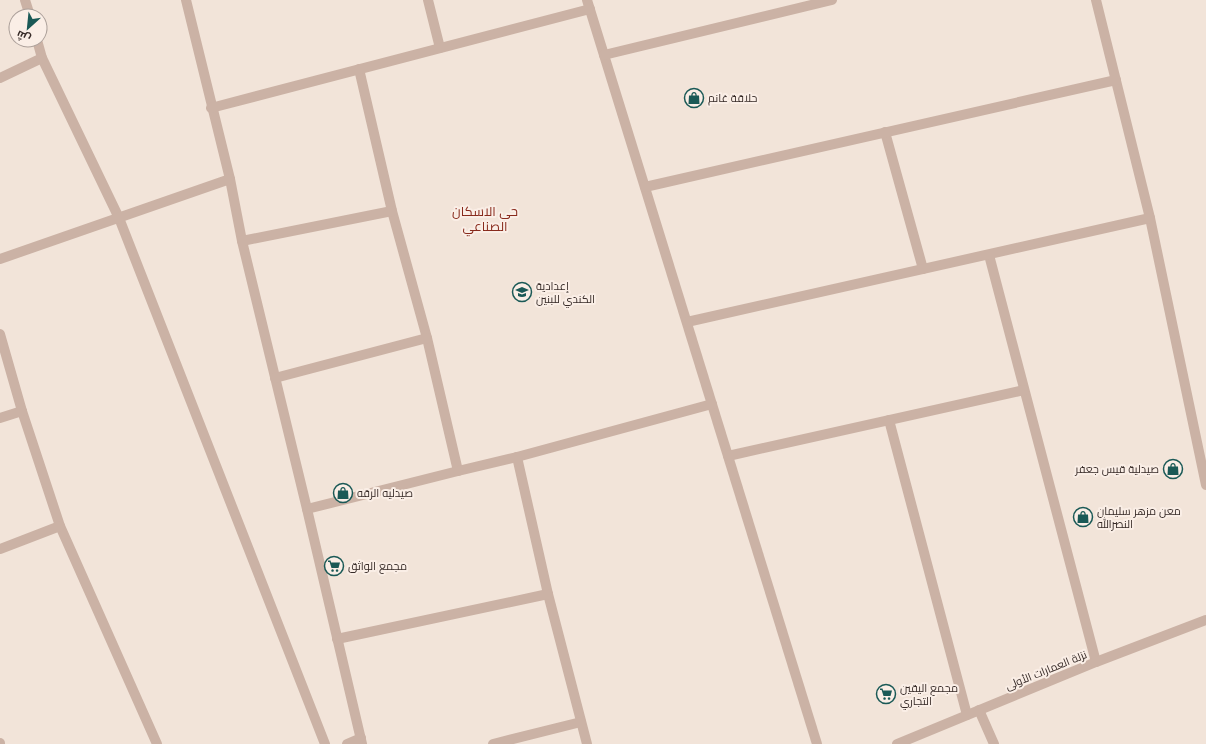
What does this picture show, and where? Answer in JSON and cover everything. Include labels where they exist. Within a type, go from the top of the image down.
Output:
[{"type":"street","points":[[186,0],[211,108],[230,179],[242,241],[361,741],[346,744]]},
{"type":"street","points":[[428,0],[440,48]]},
{"type":"street","points":[[604,55],[799,4],[832,0]]},
{"type":"street","points":[[1096,0],[1150,218],[1206,485]]},
{"type":"street","points":[[211,108],[440,48],[589,4],[817,744]]},
{"type":"street","points":[[39,48],[42,58],[119,218],[325,744]]},
{"type":"street","points":[[0,78],[42,58]]},
{"type":"street","points":[[359,69],[392,211],[427,338],[458,471]]},
{"type":"street","points":[[645,187],[1116,80]]},
{"type":"street","points":[[885,132],[923,269]]},
{"type":"street","points":[[0,259],[230,179]]},
{"type":"street","points":[[242,241],[392,211]]},
{"type":"street","points":[[687,322],[1150,218]]},
{"type":"street","points":[[989,255],[1096,662]]},
{"type":"street","points":[[0,334],[22,411],[60,526],[157,744]]},
{"type":"street","points":[[275,378],[427,338]]},
{"type":"street","points":[[728,456],[1024,390]]},
{"type":"street","points":[[307,509],[518,457],[712,404]]},
{"type":"street","points":[[0,418],[22,411]]},
{"type":"street","points":[[888,420],[967,715]]},
{"type":"street","points":[[518,457],[548,594],[587,744]]},
{"type":"street","points":[[0,549],[60,526]]},
{"type":"street","points":[[337,639],[548,594]]},
{"type":"street","name":"نزلة العمارات الأولى","points":[[897,744],[1096,662],[1206,620]]},
{"type":"street","points":[[980,710],[994,744]]},
{"type":"street","points":[[493,744],[581,722]]},
{"type":"place","name":"حلاقة غانم","points":[[694,98]]},
{"type":"place","name":"إعدادية الكندي للبنين","points":[[522,292]]},
{"type":"place","name":"صيدلية قيس جعفر","points":[[1173,469]]},
{"type":"place","name":"صيدليه الرقه","points":[[343,493]]},
{"type":"place","name":"معن مزهر سليمان النصرالله","points":[[1083,517]]},
{"type":"place","name":"مجمع الواثق","points":[[334,566]]},
{"type":"place","name":"مجمع اليقين التجاري","points":[[886,694]]},
{"type":"district","name":"حي الاسكان الصناعي","points":[[485,218]]}]
